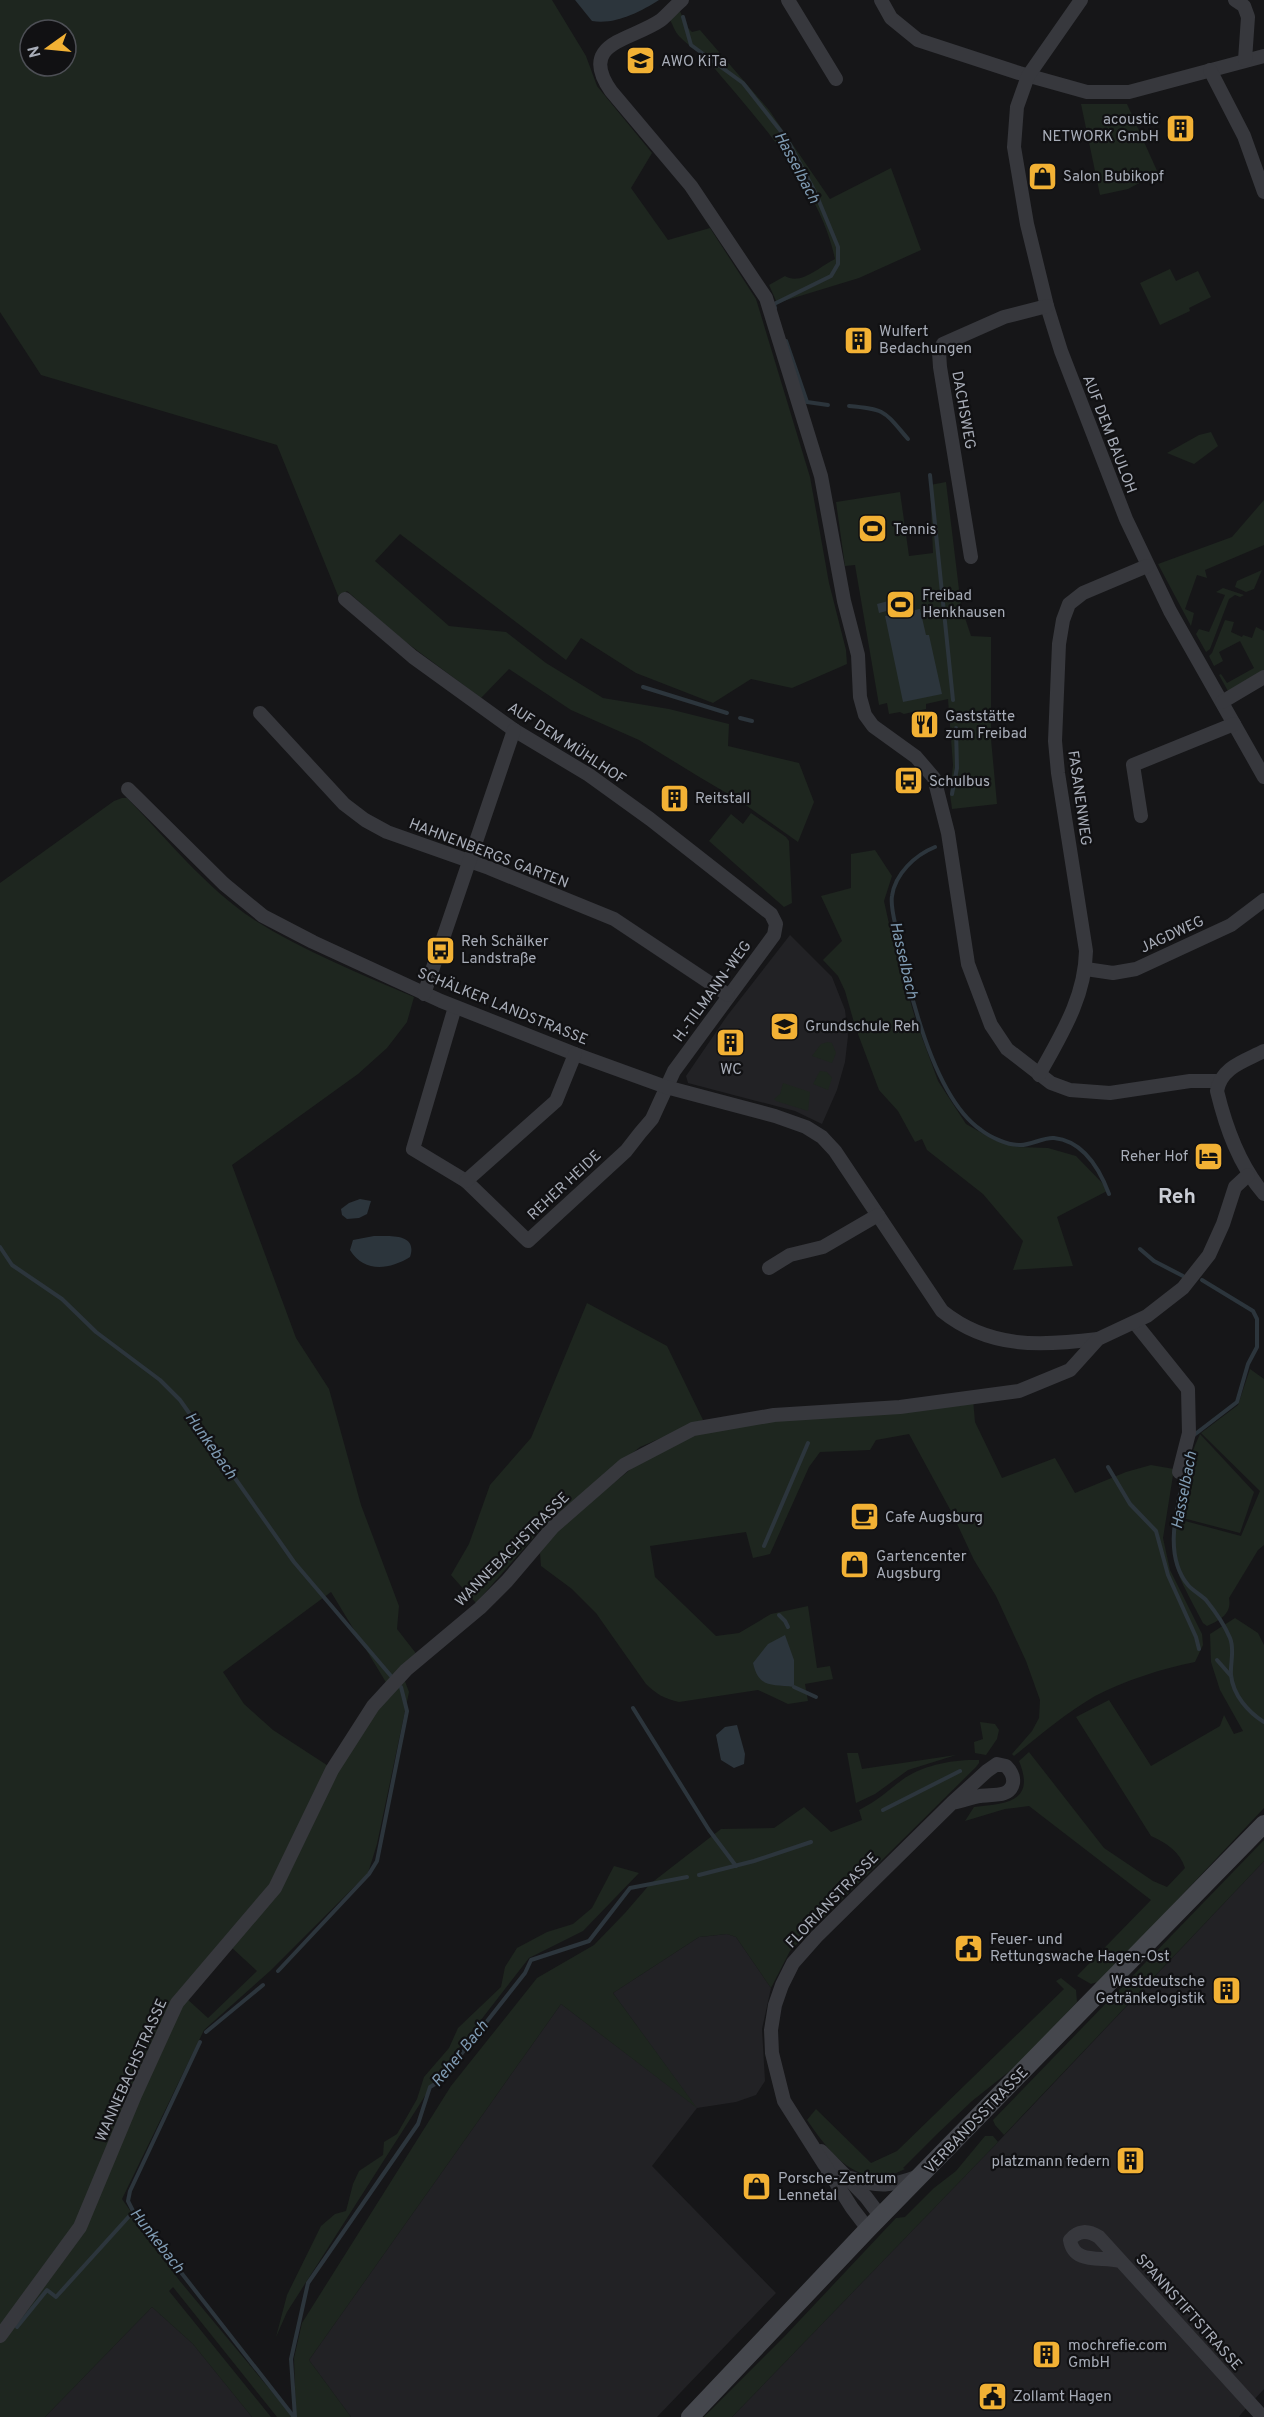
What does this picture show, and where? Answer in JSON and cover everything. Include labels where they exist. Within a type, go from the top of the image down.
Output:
[{"type":"main road","name":"VERBANDSSTRASSE","points":[[690,2417],[874,2223],[1264,1824]]},
{"type":"street","points":[[681,0],[661,20],[606,47],[600,60],[603,79],[691,186],[766,298],[821,476],[844,601],[858,655],[860,698],[865,715],[873,726],[916,757],[934,778],[948,833],[967,954],[975,985],[999,1039],[1007,1049],[1039,1075],[1051,1083],[1070,1090],[1110,1093],[1190,1081],[1219,1081]]},
{"type":"street","points":[[788,0],[836,79]]},
{"type":"street","points":[[881,0],[891,18],[918,40],[1028,76],[1087,92],[1120,92],[1147,88],[1264,56]]},
{"type":"street","name":"AUF DEM BAULOH","points":[[1081,0],[1028,76],[1017,107],[1014,147],[1027,224],[1047,306],[1068,372],[1119,504],[1170,611],[1264,777]]},
{"type":"street","points":[[1235,0],[1244,6],[1248,17],[1245,60]]},
{"type":"street","points":[[1210,70],[1244,136],[1264,192]]},
{"type":"street","name":"DACHSWEG","points":[[971,557],[939,352],[943,344],[1004,317],[1047,306]]},
{"type":"street","name":"FASANENWEG","points":[[1039,1075],[1074,1012],[1086,969],[1086,951],[1055,741],[1059,644],[1063,620],[1069,604],[1083,593],[1147,566]]},
{"type":"street","name":"AUF DEM MÜHLHOF","points":[[345,599],[413,657],[513,730],[589,775],[650,819],[771,914]]},
{"type":"street","points":[[1222,702],[1264,677]]},
{"type":"street","name":"HAHNENBERGS GARTEN","points":[[260,713],[344,804],[365,820],[387,832],[470,861],[614,920],[728,995]]},
{"type":"street","points":[[1141,816],[1132,765],[1234,724]]},
{"type":"street","points":[[424,994],[513,730]]},
{"type":"street","name":"SCHÄLKER LANDSTRASSE","points":[[128,789],[224,884],[263,916],[313,942],[424,994],[575,1054],[666,1087],[775,1116],[812,1130],[835,1151],[942,1311],[957,1323],[1000,1340],[1049,1345],[1098,1339]]},
{"type":"street","name":"JAGDWEG","points":[[1086,969],[1113,973],[1136,969],[1231,925],[1264,900]]},
{"type":"street","name":"H.-TILMANN-WEG","points":[[666,1087],[674,1071],[728,995],[774,935],[776,924],[771,914]]},
{"type":"street","name":"REHER HEIDE","points":[[455,1007],[413,1149],[466,1181],[528,1241],[626,1151],[651,1119],[666,1087]]},
{"type":"street","points":[[1264,1051],[1225,1072],[1219,1081],[1217,1090],[1248,1175],[1264,1194]]},
{"type":"street","points":[[466,1181],[556,1101],[575,1054]]},
{"type":"street","name":"WANNEBACHSTRASSE","points":[[0,2336],[80,2227],[135,2095],[177,2003],[275,1888],[332,1770],[373,1706],[405,1670],[480,1608],[553,1527],[624,1465],[693,1429],[774,1415],[900,1407],[1019,1391],[1070,1370],[1098,1339],[1135,1323],[1163,1305],[1191,1278],[1209,1255],[1223,1224],[1235,1187],[1248,1175]]},
{"type":"street","points":[[770,1268],[790,1255],[823,1247],[878,1215]]},
{"type":"street","points":[[1135,1323],[1188,1389],[1189,1433],[1179,1472]]},
{"type":"street","name":"FLORIANSTRASSE","points":[[874,2223],[852,2208],[784,2101],[773,2065],[771,2030],[782,1985],[793,1963],[816,1937],[952,1803]]},
{"type":"street","name":"FLORIANSTRASSE","points":[[809,2139],[849,2177],[874,2223]]},
{"type":"street","name":"FLORIANSTRASSE","points":[[849,2177],[869,2185],[891,2186],[923,2175]]},
{"type":"street","name":"SPANNSTIFTSTRASSE","points":[[1120,2260],[1259,2413]]},
{"type":"shaded area","points":[[0,0],[552,0],[586,56],[597,86],[652,153],[631,188],[668,240],[710,228],[756,299],[810,477],[829,583],[846,650],[847,664],[792,688],[751,679],[713,703],[636,673],[581,638],[566,660],[400,534],[375,561],[449,626],[506,632],[546,663],[603,698],[669,709],[729,724],[728,746],[799,763],[814,802],[798,842],[740,801],[639,740],[571,710],[509,669],[481,698],[399,637],[347,591],[339,598],[277,445],[41,375],[0,312]]},
{"type":"shaded area","points":[[575,0],[659,0],[627,16],[601,22],[592,21]]},
{"type":"shaded area","points":[[680,11],[686,26],[692,32],[700,30],[769,110],[830,199],[891,168],[921,250],[859,278],[777,303],[769,285],[785,276],[797,279],[804,277],[835,259],[827,232],[816,205],[766,130],[706,59],[676,33],[670,20]]},
{"type":"shaded area","points":[[1081,104],[1127,104],[1158,173],[1128,189],[1100,195]]},
{"type":"shaded area","points":[[1170,269],[1176,281],[1198,271],[1211,297],[1189,308],[1190,311],[1160,325],[1140,283]]},
{"type":"shaded area","points":[[1211,432],[1218,446],[1194,464],[1167,453],[1199,435]]},
{"type":"shaded area","points":[[946,482],[961,606],[971,636],[991,637],[991,739],[997,804],[952,809],[950,794],[953,765],[948,699],[926,704],[926,709],[904,714],[900,712],[889,714],[887,703],[879,705],[855,565],[845,566],[836,502],[900,492],[909,556],[933,553],[930,485]]},
{"type":"shaded area","points":[[1264,500],[1264,545],[1205,570],[1207,578],[1197,575],[1185,609],[1194,613],[1191,626],[1158,564],[1232,537]]},
{"type":"shaded area","points":[[1262,570],[1254,589],[1246,592],[1235,587],[1237,581]]},
{"type":"shaded area","points":[[1223,588],[1244,595],[1240,597],[1235,595],[1229,599],[1210,649],[1206,652],[1196,634],[1199,629],[1209,632],[1225,595],[1216,592]]},
{"type":"shaded area","points":[[907,596],[909,605],[879,613],[877,604]]},
{"type":"shaded area","points":[[920,609],[926,635],[929,635],[942,694],[903,702],[885,616]]},
{"type":"shaded area","points":[[1225,620],[1234,622],[1231,632],[1242,637],[1243,635],[1252,638],[1256,627],[1264,631],[1264,674],[1228,691],[1219,675],[1221,674],[1227,683],[1254,668],[1240,641],[1219,652],[1223,661],[1214,666],[1209,656]]},
{"type":"shaded area","points":[[127,798],[203,878],[253,919],[311,951],[414,997],[407,1022],[387,1048],[358,1074],[232,1165],[296,1338],[329,1389],[361,1505],[399,1606],[397,1629],[418,1656],[387,1684],[331,1592],[223,1672],[244,1704],[273,1730],[336,1771],[376,1709],[403,1676],[409,1692],[377,1844],[368,1873],[270,1971],[204,2030],[122,2199],[179,2280],[293,2417],[277,2417],[173,2287],[169,2291],[271,2417],[252,2417],[193,2344],[152,2307],[45,2417],[0,2417],[0,883],[114,801]],"holes":[[[231,1947],[257,1971],[208,2018],[186,1998]]]},
{"type":"shaded area","points":[[751,813],[789,841],[792,903],[784,907],[709,841],[731,814],[743,824]]},
{"type":"shaded area","points":[[875,850],[892,876],[884,901],[893,942],[916,1021],[938,1081],[966,1124],[994,1140],[1017,1147],[1048,1148],[1076,1156],[1109,1190],[1057,1217],[1073,1266],[1013,1270],[1023,1241],[983,1194],[927,1150],[922,1139],[915,1142],[898,1111],[879,1090],[855,1026],[845,991],[838,976],[823,960],[842,941],[821,896],[851,888],[851,854]]},
{"type":"shaded area","name":"Grundschule Reh","points":[[790,935],[832,977],[845,1010],[848,1036],[845,1062],[837,1090],[822,1124],[795,1111],[688,1083],[686,1076],[727,1016]]},
{"type":"shaded area","points":[[832,1043],[836,1053],[832,1063],[812,1056],[821,1044]]},
{"type":"shaded area","points":[[820,1071],[827,1072],[832,1078],[828,1090],[813,1084]]},
{"type":"shaded area","points":[[783,1083],[810,1092],[808,1111],[774,1099],[780,1094]]},
{"type":"shaded area","points":[[360,1199],[371,1201],[367,1214],[359,1218],[347,1219],[342,1215],[341,1209]]},
{"type":"shaded area","points":[[374,1236],[395,1236],[406,1240],[410,1244],[410,1257],[385,1267],[362,1263],[350,1250],[353,1240]]},
{"type":"shaded area","points":[[587,1303],[667,1346],[703,1420],[640,1447],[547,1522],[476,1603],[451,1575],[469,1544],[490,1485],[531,1438]]},
{"type":"shaded area","points":[[1250,1369],[1264,1379],[1264,1545],[1258,1550],[1229,1598],[1227,1612],[1207,1626],[1203,1623],[1178,1573],[1173,1549],[1174,1518],[1241,1536],[1260,1491],[1201,1433],[1238,1405]]},
{"type":"shaded area","points":[[973,1399],[975,1422],[1002,1478],[1055,1458],[1075,1493],[1126,1472],[1151,1465],[1174,1469],[1163,1538],[1170,1570],[1202,1634],[1203,1645],[1195,1662],[1144,1676],[1095,1696],[1063,1717],[1014,1756],[1012,1754],[1032,1731],[1039,1718],[1040,1700],[1026,1661],[996,1596],[974,1560],[952,1513],[909,1434],[876,1440],[870,1450],[820,1452],[809,1467],[770,1554],[753,1558],[746,1532],[650,1546],[655,1577],[716,1636],[739,1633],[771,1614],[808,1606],[817,1668],[830,1666],[833,1679],[805,1684],[808,1701],[788,1704],[758,1690],[679,1702],[661,1696],[646,1684],[596,1613],[572,1589],[541,1566],[540,1553],[557,1529],[647,1456],[707,1429]]},
{"type":"shaded area","points":[[1200,1434],[1254,1492],[1240,1533],[1179,1517],[1186,1475]]},
{"type":"shaded area","points":[[1235,1618],[1258,1633],[1264,1645],[1264,1808],[1101,1981],[1091,1984],[1077,1976],[1151,1900],[1029,1806],[1005,1809],[965,1821],[974,1807],[1007,1802],[1021,1793],[1024,1785],[1019,1761],[1029,1752],[1104,1848],[1153,1881],[1167,1887],[1185,1868],[1183,1862],[1172,1849],[1151,1836],[1076,1717],[1109,1700],[1151,1766],[1220,1726],[1224,1715],[1234,1734],[1243,1731],[1220,1690],[1211,1662],[1210,1634]]},
{"type":"shaded area","points":[[785,1635],[794,1660],[794,1687],[768,1684],[759,1677],[753,1663],[768,1644]]},
{"type":"shaded area","points":[[980,1722],[995,1724],[999,1730],[997,1739],[986,1755],[975,1753],[974,1742],[983,1739]]},
{"type":"shaded area","points":[[737,1725],[745,1754],[744,1764],[734,1768],[721,1760],[716,1735],[725,1727]]},
{"type":"shaded area","points":[[847,1753],[858,1753],[862,1769],[956,1755],[908,1770],[875,1794],[856,1803]]},
{"type":"shaded area","points":[[979,1760],[976,1767],[790,1951],[771,1988],[736,1937],[727,1934],[699,1937],[613,1993],[697,2108],[561,2004],[309,2360],[351,2417],[296,2417],[294,2358],[302,2323],[451,2086],[537,1978],[594,1945],[650,1884],[721,1829],[774,1828],[804,1807],[831,1832],[862,1820],[859,1810],[919,1770],[949,1762]]},
{"type":"shaded area","points":[[1264,1840],[1264,1861],[1004,2135],[993,2120]]},
{"type":"shaded area","points":[[1264,1861],[1264,2389],[1239,2417],[732,2417],[998,2142]]},
{"type":"shaded area","points":[[614,1866],[639,1873],[583,1931],[529,1958],[439,2074],[287,2312],[276,2337],[287,2295],[321,2226],[335,2214],[346,2211],[359,2171],[383,2155],[384,2142],[397,2134],[417,2099],[424,2077],[449,2048],[458,2028],[501,1987],[505,1967],[517,1948],[547,1932],[573,1924],[592,1908]]},
{"type":"shaded area","points":[[727,1934],[736,1937],[771,1988],[762,2029],[765,2081],[756,2095],[736,2102],[697,2108],[652,2166],[776,2293],[657,2417],[351,2417],[309,2360],[561,2004],[695,2106],[613,1993],[699,1937]]},
{"type":"shaded area","points":[[1061,1978],[1076,1990],[1077,2002],[1021,2062],[972,2101],[903,2168],[905,2169],[883,2179],[882,2176],[858,2172],[838,2159],[807,2120],[816,2109],[871,2163],[897,2151],[1064,1989],[1056,1981]]},
{"type":"shaded area","points":[[985,2136],[993,2136],[998,2142],[732,2417],[704,2417],[784,2337],[896,2218],[905,2217],[934,2188],[956,2171]]},
{"type":"shaded area","points":[[152,2307],[193,2344],[252,2417],[45,2417]]},
{"type":"waterway","name":"Hasselbach","points":[[683,17],[691,45],[743,83],[787,139],[816,194],[838,247],[838,264],[831,276],[774,304],[775,308]]},
{"type":"waterway","name":"Hasselbach","points":[[786,341],[807,402],[828,405]]},
{"type":"waterway","name":"Hasselbach","points":[[849,406],[878,410],[889,417],[908,439]]},
{"type":"waterway","name":"Hasselbach","points":[[930,475],[953,700]]},
{"type":"waterway","points":[[643,687],[727,713]]},
{"type":"waterway","points":[[740,718],[752,721]]},
{"type":"waterway","name":"Hasselbach","points":[[952,794],[957,768],[956,728]]},
{"type":"waterway","name":"Hasselbach","points":[[935,847],[920,855],[907,866],[897,880],[892,901],[909,985],[926,1042],[937,1069],[964,1115],[981,1130],[1014,1145],[1054,1138],[1065,1140],[1089,1158],[1109,1194]]},
{"type":"waterway","name":"Hunkebach","points":[[0,1247],[12,1265],[62,1299],[96,1332],[160,1380],[180,1400],[294,1562],[391,1676]]},
{"type":"waterway","name":"Hasselbach","points":[[1140,1249],[1154,1261],[1183,1276]]},
{"type":"waterway","name":"Hasselbach","points":[[1194,1435],[1237,1402],[1248,1364],[1257,1347],[1257,1319],[1253,1311],[1202,1280]]},
{"type":"waterway","points":[[764,1546],[808,1443]]},
{"type":"waterway","points":[[1108,1467],[1130,1504],[1156,1531],[1168,1575],[1196,1637],[1199,1649]]},
{"type":"waterway","name":"Hasselbach","points":[[1184,1475],[1174,1532],[1176,1560],[1180,1573],[1188,1585],[1206,1600],[1225,1628],[1231,1643],[1232,1682],[1247,1708],[1264,1722]]},
{"type":"waterway","points":[[779,1615],[788,1627]]},
{"type":"waterway","points":[[1217,1660],[1231,1676]]},
{"type":"waterway","name":"Hunkebach","points":[[278,1971],[369,1874],[377,1861],[407,1711],[401,1687]]},
{"type":"waterway","points":[[794,1687],[816,1697]]},
{"type":"waterway","points":[[633,1708],[709,1830],[736,1866]]},
{"type":"waterway","name":"Reher Bach","points":[[883,1810],[960,1771]]},
{"type":"waterway","name":"Reher Bach","points":[[699,1875],[754,1861],[811,1842]]},
{"type":"waterway","name":"Reher Bach","points":[[295,2417],[291,2359],[308,2283],[418,2124],[430,2087],[440,2081],[525,1973],[531,1960],[589,1941],[630,1888],[687,1877]]},
{"type":"waterway","name":"Hunkebach","points":[[206,2032],[263,1985]]},
{"type":"waterway","name":"Hunkebach","points":[[200,2042],[130,2191],[128,2201],[133,2211],[294,2417]]},
{"type":"waterway","points":[[17,2327],[47,2290],[56,2297],[133,2212]]},
{"type":"place","name":"AWO KiTa","points":[[640,61]]},
{"type":"place","name":"acoustic NETWORK GmbH","points":[[1180,128]]},
{"type":"place","name":"Salon Bubikopf","points":[[1042,176]]},
{"type":"place","name":"Wulfert Bedachungen","points":[[858,340]]},
{"type":"place","name":"Tennis","points":[[872,529]]},
{"type":"place","name":"Freibad Henkhausen","points":[[901,604]]},
{"type":"place","name":"Gaststätte zum Freibad","points":[[924,725]]},
{"type":"place","name":"Schulbus","points":[[908,781]]},
{"type":"place","name":"Reitstall","points":[[674,798]]},
{"type":"place","name":"Reh Schälker Landstraße","points":[[440,950]]},
{"type":"place","name":"Grundschule Reh","points":[[784,1026]]},
{"type":"place","name":"WC","points":[[731,1042]]},
{"type":"place","name":"Reher Hof","points":[[1209,1156]]},
{"type":"place","name":"Cafe Augsburg","points":[[864,1517]]},
{"type":"place","name":"Gartencenter Augsburg","points":[[855,1565]]},
{"type":"place","name":"Feuer- und Rettungswache Hagen-Ost","points":[[969,1948]]},
{"type":"place","name":"Westdeutsche Getränkelogistik","points":[[1226,1990]]},
{"type":"place","name":"platzmann federn","points":[[1131,2161]]},
{"type":"place","name":"Porsche-Zentrum Lennetal","points":[[757,2187]]},
{"type":"place","name":"mochrefie.com GmbH","points":[[1047,2354]]},
{"type":"place","name":"Zollamt Hagen","points":[[992,2396]]},
{"type":"district","name":"Reh","points":[[1177,1196]]}]
